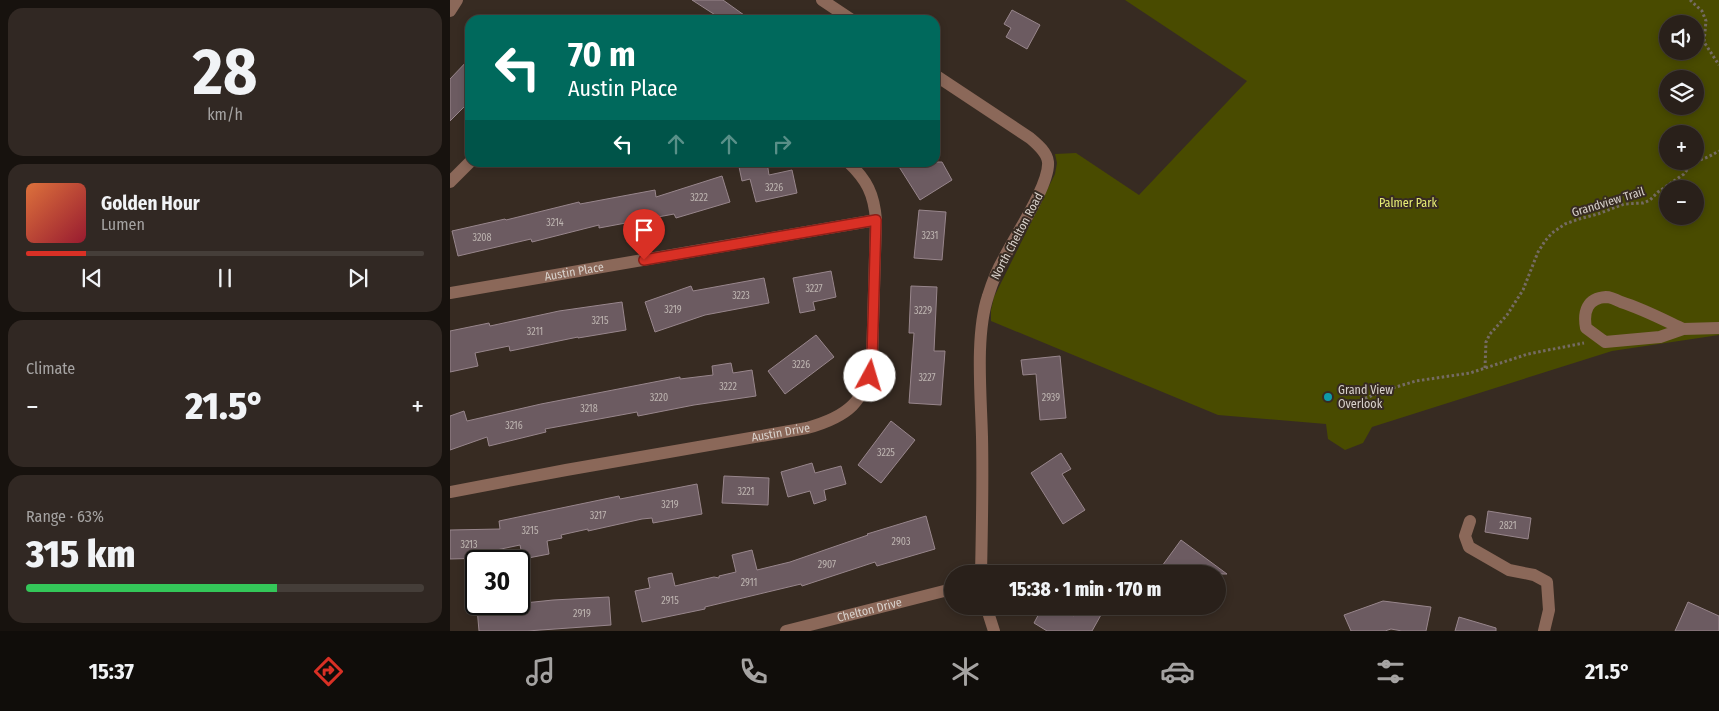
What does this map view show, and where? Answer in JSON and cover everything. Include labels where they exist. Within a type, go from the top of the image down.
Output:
[{"type":"street","points":[[450,11],[457,0]]},
{"type":"street","points":[[822,0],[844,15]]},
{"type":"street","name":"North Chelton Road","points":[[940,77],[1030,138],[1042,150],[1048,160],[1048,172],[1042,187],[1002,260],[990,290],[982,320],[980,369],[982,455],[981,565]]},
{"type":"street","points":[[450,182],[465,167]]},
{"type":"street","name":"Austin Drive","points":[[450,492],[557,471],[807,428],[840,416],[852,406],[863,392],[870,376],[872,360],[875,203],[870,190],[853,167]]},
{"type":"street","name":"Austin Place","points":[[450,293],[876,220]]},
{"type":"street","points":[[1683,330],[1646,310],[1607,297],[1594,301],[1586,308],[1584,318],[1586,328],[1605,342],[1660,337],[1683,330],[1719,328]]},
{"type":"street","points":[[1470,521],[1465,536],[1469,546],[1509,570],[1534,575],[1547,582],[1550,610],[1544,631]]},
{"type":"street","name":"Chelton Drive","points":[[786,631],[944,591]]},
{"type":"street","points":[[989,615],[994,631]]},
{"type":"path","points":[[1690,0],[1702,11],[1706,21],[1704,42],[1719,65]]},
{"type":"path","name":"Grandview Trail","points":[[1485,368],[1486,342],[1523,290],[1538,252],[1552,233],[1565,224],[1579,218],[1598,214],[1624,204],[1643,203],[1650,200],[1684,174],[1692,163],[1719,151]]},
{"type":"path","points":[[1351,404],[1386,390],[1416,381],[1461,375],[1528,354],[1584,342],[1595,336]]},
{"type":"green space","name":"Palmer Park","points":[[1125,0],[1719,0],[1719,335],[1612,351],[1372,427],[1363,443],[1345,450],[1328,439],[1326,424],[1218,415],[991,321],[994,297],[1055,174],[1057,163],[1055,154],[1076,153],[1139,195],[1247,81]]},
{"type":"building","points":[[692,0],[723,0],[744,15],[715,15]]},
{"type":"building","points":[[1012,10],[1040,25],[1027,49],[1006,37],[1011,28],[1004,24]]},
{"type":"building","points":[[465,63],[465,106],[450,121],[450,79]]},
{"type":"building","points":[[940,162],[942,162],[952,180],[920,200],[899,167],[940,167]]},
{"type":"building","points":[[739,167],[768,167],[769,175],[792,170],[797,193],[756,202],[750,179],[742,181]]},
{"type":"building","points":[[722,176],[730,202],[676,218],[674,214],[599,228],[599,225],[532,242],[531,239],[458,256],[452,231],[579,202],[580,204],[655,190],[656,197]]},
{"type":"building","points":[[919,210],[946,212],[942,260],[914,258]]},
{"type":"building","points":[[831,271],[836,297],[813,302],[815,310],[800,313],[793,278]]},
{"type":"building","points":[[764,278],[769,303],[705,315],[655,332],[645,302],[691,286],[693,291]]},
{"type":"building","points":[[911,286],[937,287],[934,351],[945,351],[941,405],[909,403],[914,333],[909,333]]},
{"type":"building","points":[[622,302],[626,330],[578,337],[510,351],[509,346],[475,353],[478,366],[450,372],[450,331],[489,323],[490,326],[559,311]]},
{"type":"building","points":[[816,335],[834,357],[785,394],[768,371]]},
{"type":"building","points":[[1060,356],[1066,418],[1040,420],[1036,374],[1023,375],[1021,360]]},
{"type":"building","points":[[731,363],[733,373],[752,370],[756,396],[638,416],[637,412],[545,429],[546,432],[489,446],[487,437],[450,450],[450,416],[464,411],[467,421],[541,404],[680,377],[680,379],[713,375],[712,366]]},
{"type":"building","points":[[891,421],[915,440],[881,483],[858,465]]},
{"type":"building","points":[[1061,453],[1071,469],[1062,474],[1085,510],[1063,524],[1031,473]]},
{"type":"building","points":[[812,463],[815,473],[841,466],[846,484],[824,490],[826,500],[814,504],[810,491],[788,497],[781,472]]},
{"type":"building","points":[[724,476],[769,478],[768,505],[722,503]]},
{"type":"building","points":[[697,484],[702,514],[653,523],[652,518],[642,519],[561,535],[562,538],[547,541],[549,554],[530,558],[530,550],[521,550],[520,545],[496,550],[465,550],[465,559],[450,559],[450,530],[500,529],[499,521],[619,496],[620,499]]},
{"type":"building","points":[[1488,511],[1531,518],[1528,539],[1485,532]]},
{"type":"building","points":[[926,516],[935,549],[877,566],[875,562],[802,586],[801,584],[705,607],[705,609],[642,622],[635,591],[650,588],[648,578],[672,573],[675,586],[714,577],[719,578],[719,576],[736,572],[732,555],[752,550],[757,570],[790,562],[867,534]]},
{"type":"building","points":[[1181,540],[1215,565],[1163,565]]},
{"type":"building","points":[[609,597],[611,625],[527,631],[479,631],[478,615],[530,615],[530,602]]},
{"type":"building","points":[[1383,601],[1431,607],[1426,631],[1391,629],[1385,631],[1351,631],[1344,615]]},
{"type":"building","points":[[1688,602],[1719,616],[1719,631],[1675,631]]},
{"type":"building","points":[[1038,615],[1101,615],[1092,631],[1047,631],[1034,623]]},
{"type":"building","points":[[1459,617],[1496,628],[1496,631],[1455,631]]},
{"type":"place","name":"Grand View Overlook","points":[[1328,397]]},
{"type":"route","points":[[644,260],[876,220],[870,376]]}]
